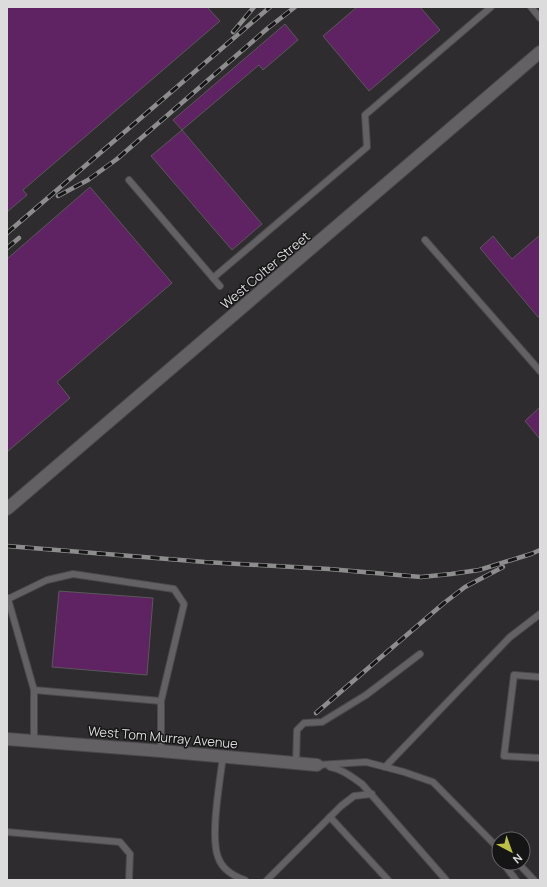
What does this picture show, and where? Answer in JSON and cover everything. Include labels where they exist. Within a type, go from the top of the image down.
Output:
[{"type":"street","name":"West Colter Street","points":[[7,509],[540,52]]},
{"type":"street","name":"West Tom Murray Avenue","points":[[7,739],[317,765]]},
{"type":"lane","points":[[213,278],[367,147],[364,115],[491,7]]},
{"type":"lane","points":[[531,7],[540,18]]},
{"type":"lane","points":[[129,180],[220,286]]},
{"type":"lane","points":[[425,240],[540,371]]},
{"type":"lane","points":[[34,741],[34,690],[8,599],[47,580],[73,574],[174,589],[184,604],[161,701],[161,751]]},
{"type":"lane","points":[[385,767],[510,637],[540,614]]},
{"type":"lane","points":[[296,763],[297,730],[304,723],[322,722],[366,695],[420,654]]},
{"type":"lane","points":[[540,677],[514,675],[504,756],[540,758]]},
{"type":"lane","points":[[34,690],[161,701]]},
{"type":"lane","points":[[222,756],[215,827],[215,846],[218,858],[224,867],[234,876],[245,880]]},
{"type":"lane","points":[[317,765],[366,762],[404,772],[433,782],[491,841]]},
{"type":"lane","points":[[317,765],[336,768],[349,774],[362,784],[446,880]]},
{"type":"lane","points":[[267,880],[341,806],[354,796],[372,794]]},
{"type":"lane","points":[[330,817],[388,880]]},
{"type":"lane","points":[[7,832],[120,842],[130,854],[129,880]]},
{"type":"lane","points":[[509,871],[516,880]]},
{"type":"lane","points":[[526,871],[534,880]]},
{"type":"building","points":[[9,7],[207,7],[220,21],[23,190],[27,195],[7,212],[7,9]]},
{"type":"building","points":[[357,7],[420,7],[440,30],[369,91],[323,36]]},
{"type":"building","points":[[285,24],[298,40],[263,70],[259,65],[182,130],[173,120]]},
{"type":"building","points":[[182,130],[262,224],[232,250],[151,156]]},
{"type":"building","points":[[90,187],[172,283],[57,382],[70,398],[7,452],[7,259]]},
{"type":"building","points":[[540,235],[540,316],[538,317],[480,248],[493,236],[512,259]]},
{"type":"building","points":[[540,407],[540,439],[525,421]]},
{"type":"building","points":[[59,591],[153,598],[147,675],[52,667]]},
{"type":"railway","points":[[233,32],[254,7]]},
{"type":"railway","points":[[7,233],[270,7]]},
{"type":"railway","points":[[58,196],[88,180],[117,159],[268,28],[295,7]]},
{"type":"railway","points":[[7,248],[19,238]]},
{"type":"railway","points":[[7,546],[421,577],[479,570],[540,550]]},
{"type":"railway","points":[[316,713],[444,603],[465,587],[503,567]]}]
